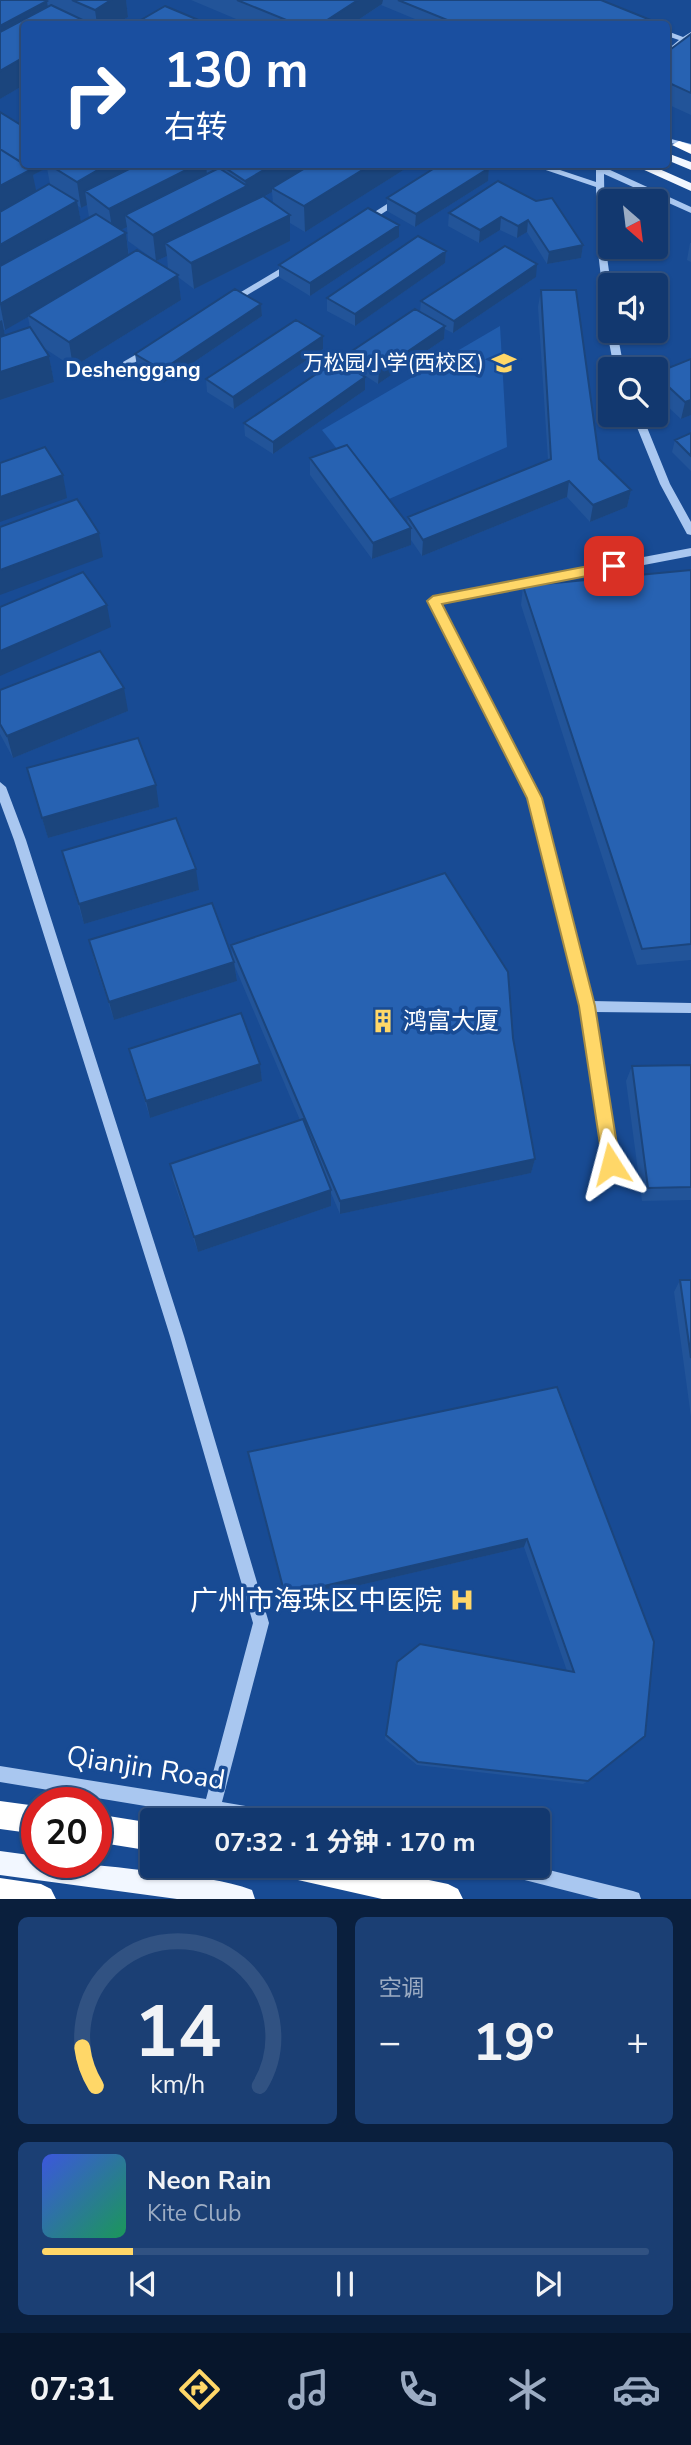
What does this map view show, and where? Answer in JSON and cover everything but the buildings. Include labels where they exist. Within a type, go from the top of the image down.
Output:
[{"type":"highway","points":[[0,1815],[21,1818]]},
{"type":"highway","points":[[112,1830],[140,1834]]},
{"type":"highway","points":[[354,1878],[448,1899]]},
{"type":"highway","points":[[0,1893],[40,1899]]},
{"type":"main road","points":[[304,0],[352,21]]},
{"type":"main road","points":[[670,156],[691,166]]},
{"type":"main road","points":[[646,168],[691,187]]},
{"type":"main road","points":[[0,1863],[192,1889],[243,1899]]},
{"type":"street","points":[[670,51],[687,37]]},
{"type":"street","points":[[544,168],[600,186]]},
{"type":"street","points":[[603,168],[600,186],[601,243],[605,273]]},
{"type":"street","points":[[605,168],[691,210]]},
{"type":"street","points":[[352,229],[411,193]]},
{"type":"street","points":[[221,307],[304,257]]},
{"type":"street","points":[[126,364],[162,343]]},
{"type":"street","points":[[642,427],[665,484],[691,531]]},
{"type":"street","points":[[611,1164],[587,1006],[535,798],[433,601],[691,552]]},
{"type":"street","points":[[0,787],[177,1336],[261,1623],[212,1808]]},
{"type":"street","points":[[587,1006],[691,1008]]},
{"type":"street","name":"Qianjin Road","points":[[0,1774],[212,1808]]},
{"type":"street","points":[[549,1878],[633,1899]]},
{"type":"shaded area","points":[[500,326],[507,447],[380,503],[322,430]]},
{"type":"place","name":"万松园小学(西校区)","points":[[504,363]]},
{"type":"place","name":"鸿富大厦","points":[[383,1021]]},
{"type":"place","name":"广州市海珠区中医院","points":[[462,1600]]},
{"type":"district","name":"Deshenggang","points":[[133,370]]},
{"type":"route","points":[[611,1164],[587,1006],[535,798],[433,601],[614,566]]}]
